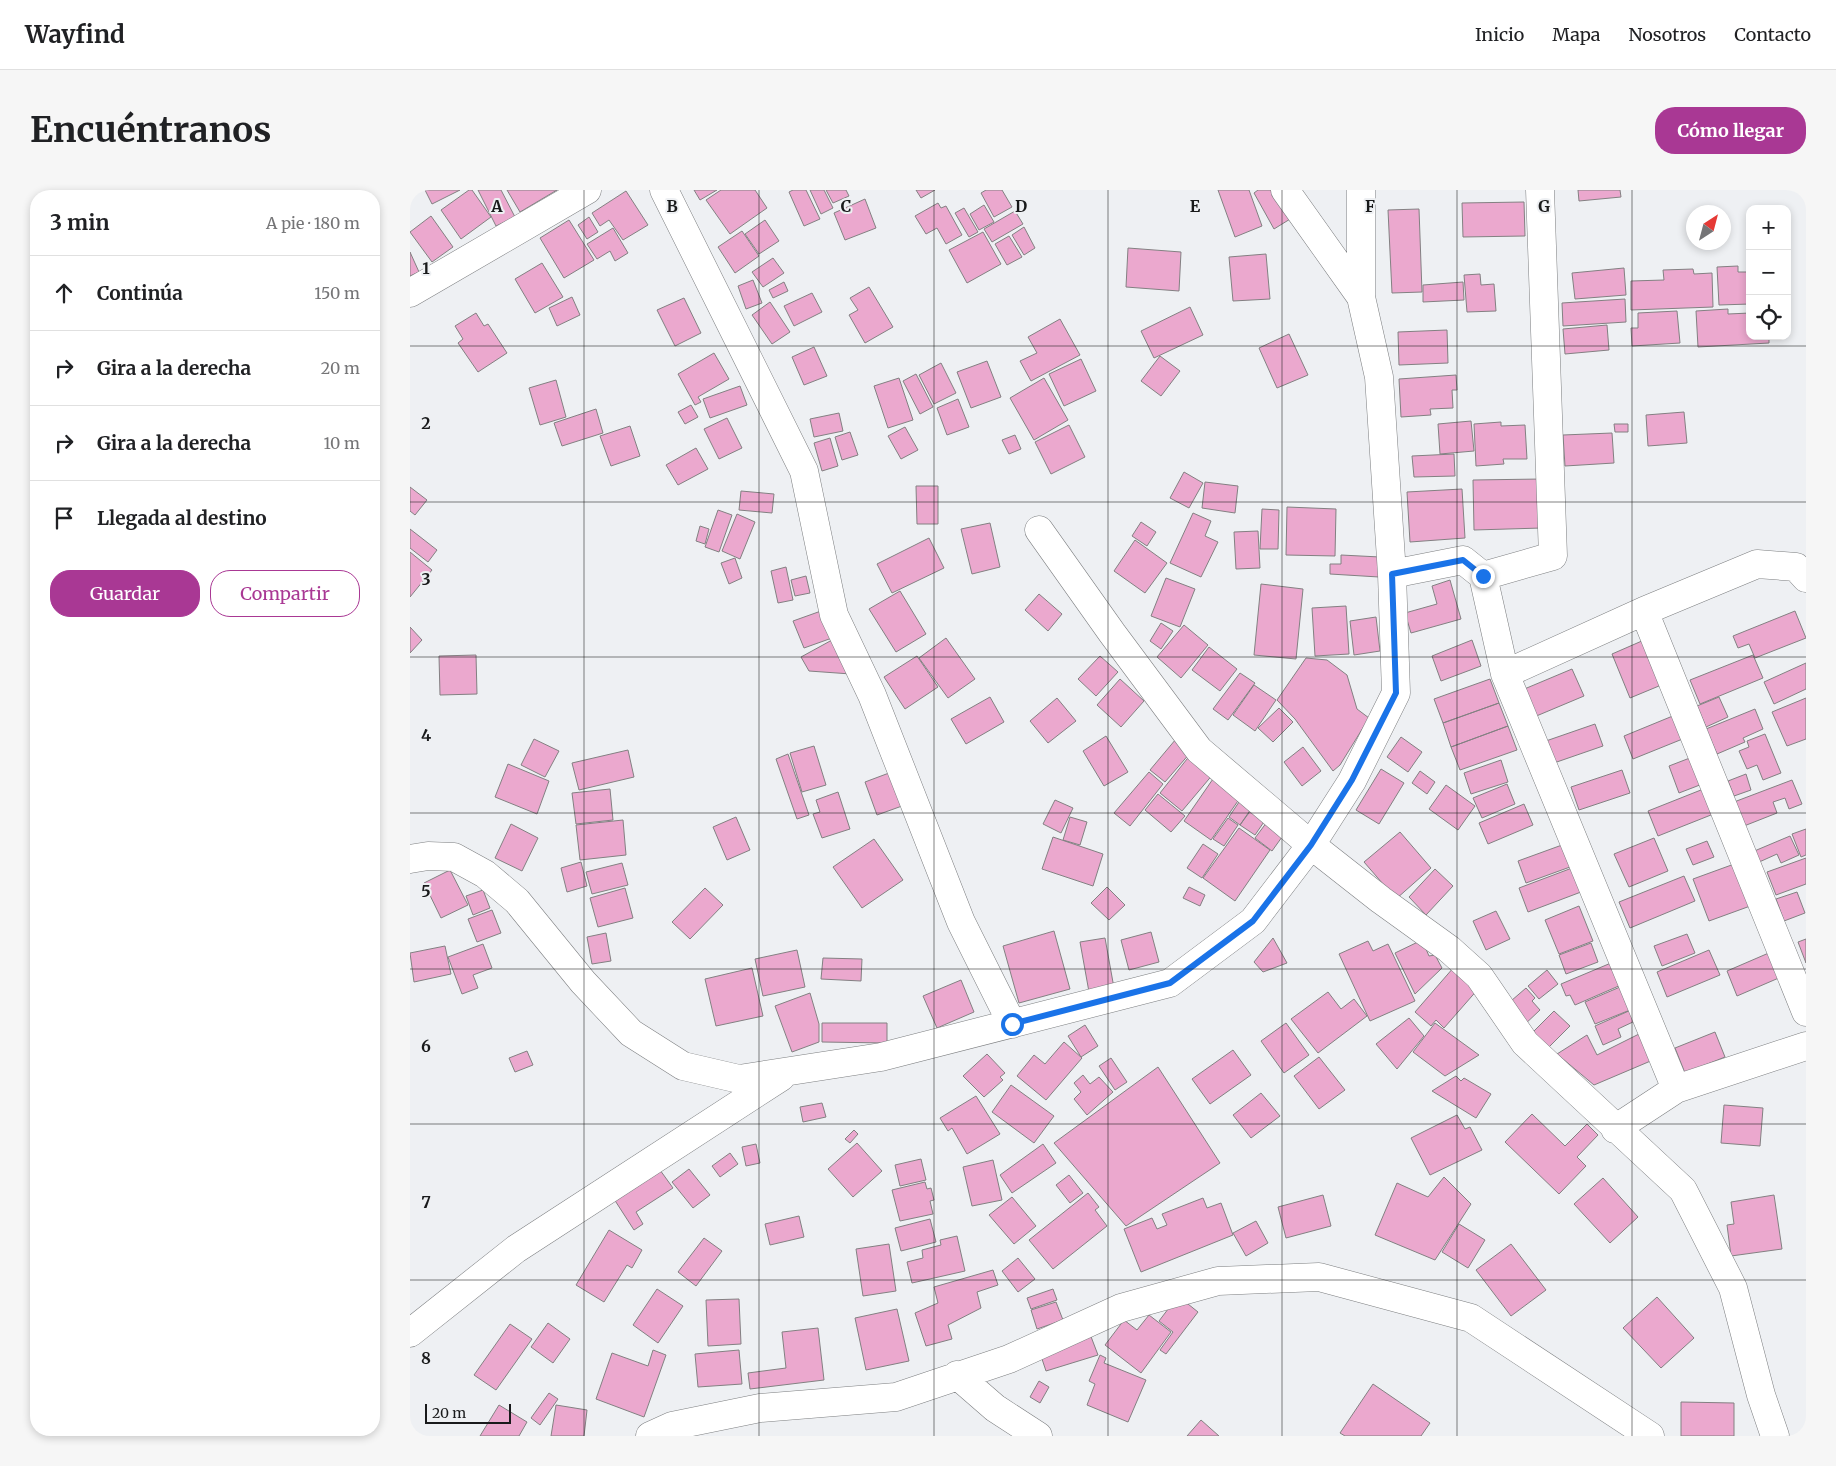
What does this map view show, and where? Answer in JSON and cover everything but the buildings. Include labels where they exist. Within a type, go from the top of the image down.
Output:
[{"type":"street","points":[[410,293],[587,190]]},
{"type":"street","points":[[664,190],[804,471],[834,615],[872,695],[961,922],[1012,1024]]},
{"type":"street","points":[[1285,190],[1361,297]]},
{"type":"street","points":[[410,859],[428,856],[454,857],[485,874],[518,900],[583,982],[631,1033],[684,1066],[739,1080],[881,1056],[1170,983],[1253,921],[1311,845],[1352,780],[1396,693],[1392,574],[1379,377],[1361,297],[1361,190]]},
{"type":"street","points":[[1483,576],[1553,556],[1540,190]]},
{"type":"street","points":[[1039,530],[1112,633],[1199,750],[1311,845],[1381,900],[1449,949],[1479,976],[1525,1043],[1615,1129],[1683,1190],[1733,1288],[1761,1395],[1775,1436]]},
{"type":"street","points":[[1392,574],[1463,560],[1483,576],[1505,674],[1676,1089]]},
{"type":"street","points":[[1505,674],[1644,611],[1758,564],[1796,568],[1806,578]]},
{"type":"street","points":[[1644,611],[1806,1012]]},
{"type":"street","points":[[1615,1129],[1676,1089],[1806,1046]]},
{"type":"street","points":[[410,1333],[516,1249],[791,1071]]},
{"type":"street","points":[[650,1436],[672,1426],[760,1408],[896,1397],[1009,1359],[1121,1308],[1218,1281],[1319,1277],[1471,1318],[1650,1436]]},
{"type":"street","points":[[957,1376],[995,1408],[1038,1436]]},
{"type":"route","points":[[1012,1024],[1170,983],[1253,921],[1311,845],[1352,780],[1396,693],[1392,574],[1463,560],[1483,576]]}]
